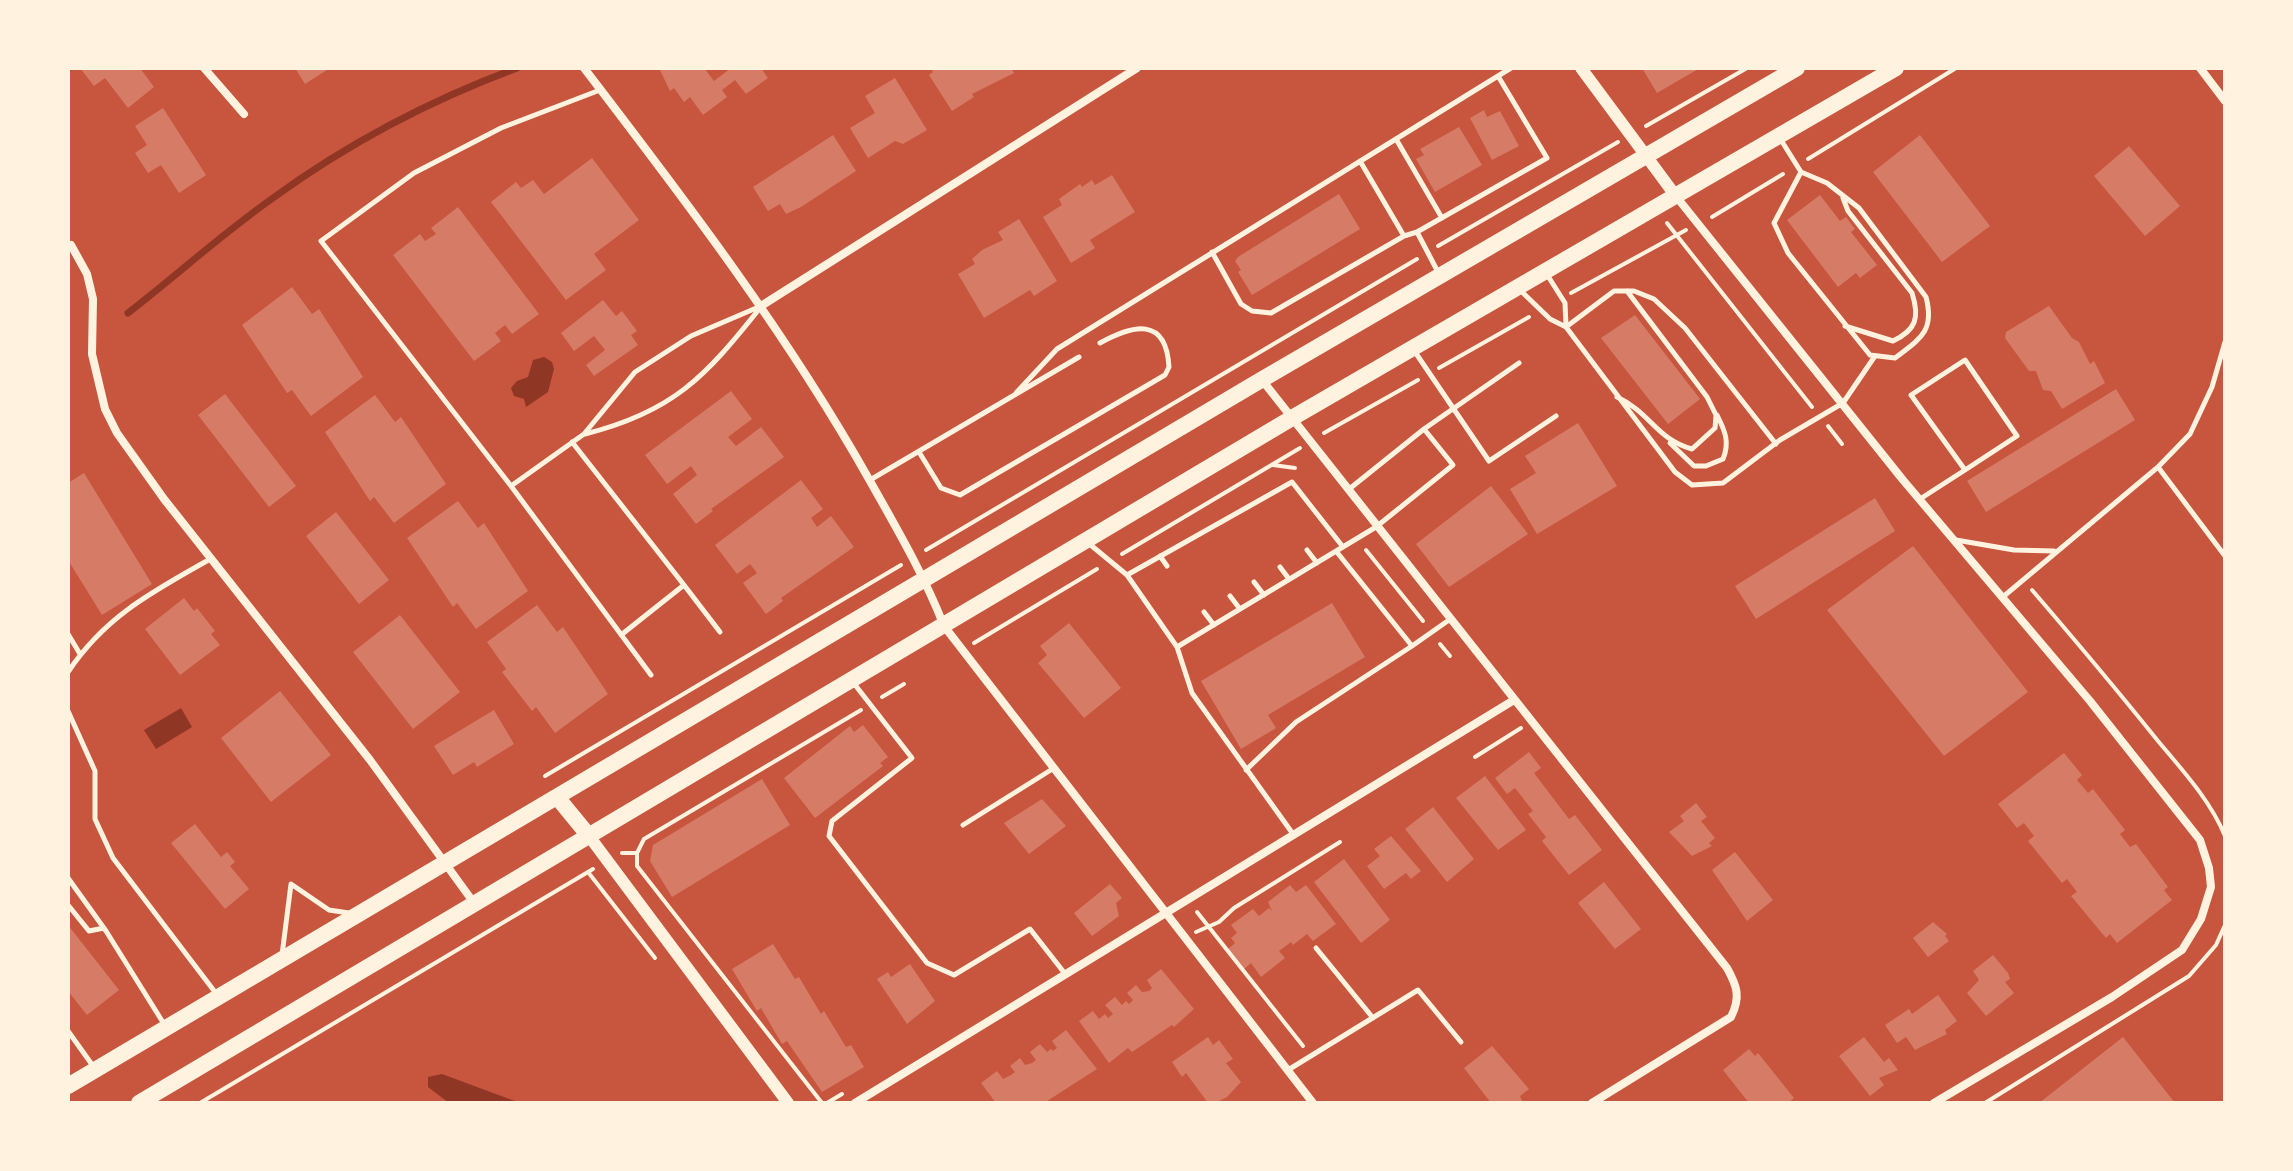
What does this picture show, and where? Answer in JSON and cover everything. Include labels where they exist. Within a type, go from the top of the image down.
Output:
[{"type":"main road","points":[[68,1086],[1261,380],[1797,68]]},
{"type":"main road","points":[[139,1103],[1292,418],[1896,68]]},
{"type":"main road","points":[[557,797],[589,836]]},
{"type":"street","points":[[204,68],[244,114]]},
{"type":"street","points":[[584,68],[761,306],[828,405],[925,578],[944,626],[1313,1103]]},
{"type":"street","points":[[761,306],[1137,68]]},
{"type":"street","points":[[1581,68],[1699,225],[2200,840],[2211,887],[2201,919],[2182,950],[2112,997],[1934,1103]]},
{"type":"street","points":[[2200,68],[2225,101]]},
{"type":"street","points":[[69,244],[87,274],[93,299],[92,354],[105,409],[132,457],[474,903]]},
{"type":"street","points":[[1261,380],[1727,968],[1737,986],[1738,1003],[1731,1017],[1592,1103]]},
{"type":"street","points":[[855,1103],[1514,700]]},
{"type":"street","points":[[589,836],[788,1103]]},
{"type":"lane","points":[[1016,393],[1057,349],[1511,68]]},
{"type":"lane","points":[[1212,252],[1241,304],[1252,311],[1271,313],[1547,158],[1498,76]]},
{"type":"lane","points":[[600,90],[501,128],[414,173],[321,241],[511,486],[651,675]]},
{"type":"lane","points":[[1778,136],[1801,172],[1827,183],[1859,208],[1926,297],[1930,313],[1923,338],[1895,358],[1870,355],[1788,253],[1774,223],[1801,172]]},
{"type":"lane","points":[[1396,139],[1442,218]]},
{"type":"lane","points":[[1360,161],[1404,236]]},
{"type":"lane","points":[[1842,195],[1848,211],[1912,293],[1917,308],[1917,321],[1910,333],[1893,341],[1844,326]]},
{"type":"lane","points":[[1417,232],[1440,276]]},
{"type":"lane","points":[[1545,271],[1562,298],[1566,327]]},
{"type":"lane","points":[[1517,287],[1541,310],[1566,327],[1675,472],[1692,485],[1723,483],[1776,444],[1843,403],[1875,356]]},
{"type":"lane","points":[[1566,327],[1614,291],[1627,291],[1654,299],[1685,328],[1776,444]]},
{"type":"lane","points":[[1616,397],[1640,408],[1669,443],[1694,466],[1706,466],[1723,459],[1728,447],[1725,431],[1707,397],[1627,291]]},
{"type":"lane","points":[[511,486],[584,434],[635,372],[691,336],[761,306]]},
{"type":"lane","points":[[584,434],[625,424],[659,408],[713,366],[761,306]]},
{"type":"lane","points":[[919,452],[941,488],[960,495],[1165,375],[1169,367],[1163,343],[1154,331],[1142,326],[1100,343]]},
{"type":"lane","points":[[2004,596],[2158,467],[2190,434],[2203,411],[2225,342]]},
{"type":"lane","points":[[1412,348],[1489,461],[1556,416]]},
{"type":"lane","points":[[870,480],[1079,357]]},
{"type":"lane","points":[[1920,499],[1965,470],[2017,436],[1965,360],[1911,395],[1965,470]]},
{"type":"lane","points":[[1347,491],[1424,429],[1519,363]]},
{"type":"lane","points":[[1669,443],[1692,449],[1715,428],[1716,415]]},
{"type":"lane","points":[[1177,647],[1376,527],[1453,465],[1424,429]]},
{"type":"lane","points":[[572,442],[720,632]]},
{"type":"lane","points":[[2158,467],[2225,556]]},
{"type":"lane","points":[[1127,575],[1292,482],[1412,646]]},
{"type":"lane","points":[[1266,497],[1272,505]]},
{"type":"lane","points":[[1239,512],[1245,520]]},
{"type":"lane","points":[[1212,527],[1219,536]]},
{"type":"lane","points":[[1956,540],[2014,550],[2055,551]]},
{"type":"lane","points":[[1087,541],[1127,575],[1177,647],[1192,693],[1294,835]]},
{"type":"lane","points":[[1187,541],[1194,550]]},
{"type":"lane","points":[[1307,550],[1317,563]]},
{"type":"lane","points":[[1160,556],[1167,566]]},
{"type":"lane","points":[[68,672],[89,641],[125,611],[212,558]]},
{"type":"lane","points":[[1280,567],[1289,579]]},
{"type":"lane","points":[[1254,582],[1264,595]]},
{"type":"lane","points":[[621,635],[684,585]]},
{"type":"lane","points":[[1230,596],[1240,609]]},
{"type":"lane","points":[[1204,612],[1214,625]]},
{"type":"lane","points":[[1246,770],[1296,722],[1449,620]]},
{"type":"lane","points":[[68,634],[80,654]]},
{"type":"lane","points":[[852,680],[912,758],[832,821],[829,836],[927,963],[954,975],[1030,929],[1066,975]]},
{"type":"lane","points":[[68,711],[95,771],[95,819],[113,858],[219,997]]},
{"type":"lane","points":[[963,825],[1054,768]]},
{"type":"lane","points":[[68,878],[104,928],[166,1028]]},
{"type":"lane","points":[[281,960],[291,884],[329,910],[357,915]]},
{"type":"lane","points":[[68,905],[89,931],[104,928]]},
{"type":"lane","points":[[1316,948],[1373,1018]]},
{"type":"lane","points":[[1288,1070],[1418,990],[1461,1042]]},
{"type":"lane","points":[[68,1031],[96,1070]]},
{"type":"path","points":[[545,776],[1428,253],[1747,68]]},
{"type":"path","points":[[1807,159],[1956,68]]},
{"type":"path","points":[[1595,156],[1617,173]]},
{"type":"path","points":[[1562,298],[1676,233],[1699,225],[1794,167]]},
{"type":"path","points":[[1653,208],[1842,444]]},
{"type":"path","points":[[962,650],[1310,442],[1541,310]]},
{"type":"path","points":[[2023,581],[2091,657],[2195,787],[2217,817],[2225,836]]},
{"type":"path","points":[[822,1103],[637,866],[637,853],[644,839],[662,827],[904,684]]},
{"type":"path","points":[[1475,757],[1531,722]]},
{"type":"path","points":[[1184,937],[1208,927],[1340,842]]},
{"type":"path","points":[[200,1103],[618,853],[637,853]]},
{"type":"path","points":[[1188,900],[1311,1056]]},
{"type":"path","points":[[1985,1103],[2189,976],[2216,945],[2225,925]]},
{"type":"shaded area","points":[[544,357],[552,362],[554,369],[548,392],[526,407],[524,399],[514,396],[511,388],[517,381],[528,377],[533,360]]},
{"type":"shaded area","points":[[181,708],[192,727],[156,749],[144,730]]},
{"type":"shaded area","points":[[442,1074],[520,1103],[449,1103],[428,1087],[428,1077]]},
{"type":"building","points":[[80,68],[140,68],[154,87],[128,108],[105,78],[94,86]]},
{"type":"building","points":[[295,68],[330,68],[305,84]]},
{"type":"building","points":[[659,68],[704,68],[714,81],[731,68],[761,68],[768,78],[746,94],[735,80],[722,90],[727,97],[703,115],[690,97],[684,102],[674,88],[670,91]]},
{"type":"building","points":[[931,68],[1011,68],[1014,73],[972,94],[974,97],[952,111],[929,75],[933,72]]},
{"type":"building","points":[[1642,68],[1700,68],[1657,93]]},
{"type":"building","points":[[895,78],[927,130],[903,144],[895,141],[868,158],[850,128],[875,113],[865,96]]},
{"type":"building","points":[[163,108],[206,175],[179,193],[161,165],[148,173],[135,153],[147,145],[135,126]]},
{"type":"building","points":[[1484,110],[1487,117],[1500,111],[1519,146],[1492,160],[1470,118]]},
{"type":"building","points":[[1459,127],[1482,165],[1435,192],[1416,159],[1424,155],[1420,149]]},
{"type":"building","points":[[833,135],[856,171],[786,214],[780,204],[768,211],[753,187]]},
{"type":"building","points":[[1920,135],[1990,226],[1942,262],[1873,172]]},
{"type":"building","points":[[2129,146],[2180,206],[2145,236],[2094,176]]},
{"type":"building","points":[[592,158],[639,220],[594,254],[606,270],[566,300],[491,202],[516,182],[521,188],[533,180],[544,194]]},
{"type":"building","points":[[1112,175],[1135,212],[1090,240],[1095,248],[1071,263],[1043,217],[1062,205],[1059,199],[1080,184],[1082,187],[1092,180],[1095,185]]},
{"type":"building","points":[[1339,194],[1360,229],[1252,295],[1238,272],[1241,270],[1235,261],[1238,257]]},
{"type":"building","points":[[1820,195],[1840,221],[1846,217],[1855,229],[1851,232],[1877,265],[1860,278],[1856,273],[1838,287],[1787,220]]},
{"type":"building","points":[[458,207],[539,314],[512,334],[505,325],[495,333],[501,341],[474,361],[393,255],[420,234],[425,241],[436,234],[431,228]]},
{"type":"building","points":[[1019,219],[1057,281],[1034,296],[1030,290],[984,318],[958,274],[975,264],[972,259],[982,250],[1003,240],[998,232]]},
{"type":"building","points":[[292,287],[312,314],[319,309],[363,377],[311,416],[292,390],[287,393],[242,325]]},
{"type":"building","points":[[603,300],[616,316],[622,311],[637,331],[631,335],[638,345],[594,376],[586,365],[605,350],[594,336],[574,351],[561,333]]},
{"type":"building","points":[[2049,306],[2072,338],[2079,342],[2090,364],[2094,361],[2105,383],[2062,409],[2051,391],[2043,390],[2036,371],[2029,371],[2005,338],[2006,332]]},
{"type":"building","points":[[1635,315],[1700,399],[1668,424],[1601,338]]},
{"type":"building","points":[[2116,389],[2135,420],[1986,512],[1967,481]]},
{"type":"building","points":[[731,391],[752,419],[728,437],[736,446],[761,427],[784,457],[711,509],[713,511],[696,524],[673,494],[697,475],[691,466],[667,484],[645,455]]},
{"type":"building","points":[[225,394],[296,486],[269,507],[198,415]]},
{"type":"building","points":[[375,395],[395,422],[401,417],[446,484],[394,523],[374,497],[370,501],[325,432]]},
{"type":"building","points":[[1578,423],[1617,486],[1537,534],[1510,489],[1536,473],[1525,456]]},
{"type":"building","points":[[84,473],[152,584],[102,615],[68,560],[68,483]]},
{"type":"building","points":[[801,480],[823,509],[811,518],[817,527],[831,516],[854,547],[781,598],[783,601],[766,614],[743,583],[757,573],[750,564],[737,574],[715,545]]},
{"type":"building","points":[[1491,486],[1528,534],[1449,587],[1416,544]]},
{"type":"building","points":[[1875,498],[1895,531],[1756,619],[1735,586]]},
{"type":"building","points":[[458,501],[478,528],[484,523],[528,591],[476,629],[457,603],[453,607],[407,538]]},
{"type":"building","points":[[336,512],[389,580],[359,604],[306,536]]},
{"type":"building","points":[[1913,546],[2028,692],[1944,756],[1827,610]]},
{"type":"building","points":[[184,598],[194,611],[197,608],[215,631],[211,634],[220,645],[180,675],[145,629]]},
{"type":"building","points":[[1332,603],[1365,657],[1268,715],[1276,728],[1241,749],[1201,681]]},
{"type":"building","points":[[537,605],[557,632],[563,627],[608,694],[555,733],[536,707],[532,711],[502,672],[506,669],[487,642]]},
{"type":"building","points":[[400,615],[460,692],[413,729],[353,652]]},
{"type":"building","points":[[1069,623],[1121,688],[1084,718],[1038,663],[1047,655],[1040,646]]},
{"type":"building","points":[[280,691],[331,755],[271,802],[221,738]]},
{"type":"building","points":[[494,710],[514,744],[477,767],[474,762],[453,775],[434,746]]},
{"type":"building","points":[[863,725],[888,757],[880,763],[883,766],[815,818],[784,778],[850,726],[854,732]]},
{"type":"building","points":[[1529,752],[1541,768],[1534,773],[1569,819],[1575,815],[1602,850],[1569,875],[1542,841],[1546,837],[1528,814],[1533,811],[1515,788],[1507,794],[1495,778]]},
{"type":"building","points":[[2064,753],[2082,775],[2077,780],[2088,793],[2093,789],[2125,830],[2120,834],[2130,847],[2136,844],[2168,887],[2164,890],[2172,900],[2117,943],[2110,934],[2106,938],[2071,896],[2077,892],[2067,879],[2062,883],[2028,841],[2034,836],[2024,823],[2017,828],[1998,804]]},
{"type":"building","points":[[1485,776],[1526,830],[1498,850],[1456,798]]},
{"type":"building","points":[[762,779],[790,825],[672,897],[650,861],[653,845]]},
{"type":"building","points":[[1042,799],[1066,826],[1029,854],[1004,823]]},
{"type":"building","points":[[1696,803],[1707,817],[1701,821],[1715,838],[1709,843],[1712,846],[1692,856],[1669,832],[1684,821],[1680,816]]},
{"type":"building","points":[[1433,807],[1474,859],[1447,882],[1405,829]]},
{"type":"building","points":[[195,824],[221,857],[227,852],[235,862],[230,866],[249,889],[225,909],[171,843]]},
{"type":"building","points":[[1391,836],[1421,871],[1411,879],[1406,873],[1384,889],[1367,866],[1380,856],[1374,849]]},
{"type":"building","points":[[1735,852],[1773,900],[1747,921],[1712,870]]},
{"type":"building","points":[[1344,859],[1390,920],[1361,943],[1314,882]]},
{"type":"building","points":[[1604,882],[1641,929],[1615,949],[1578,903]]},
{"type":"building","points":[[1110,884],[1122,898],[1116,903],[1119,916],[1092,936],[1074,913]]},
{"type":"building","points":[[1290,885],[1296,892],[1306,885],[1336,924],[1313,941],[1307,934],[1293,945],[1291,942],[1279,951],[1285,958],[1261,977],[1251,963],[1244,969],[1228,949],[1235,943],[1231,938],[1237,933],[1231,925],[1253,909],[1259,916],[1269,908],[1272,911],[1268,902]]},
{"type":"building","points":[[1933,922],[1947,934],[1945,936],[1949,941],[1928,957],[1913,938]]},
{"type":"building","points":[[68,925],[119,990],[87,1015],[68,991]]},
{"type":"building","points":[[773,944],[795,979],[799,977],[821,1014],[824,1011],[846,1047],[851,1045],[864,1067],[822,1092],[787,1041],[782,1044],[761,1008],[757,1011],[732,969]]},
{"type":"building","points":[[1993,955],[2008,973],[2010,979],[2005,982],[2014,993],[1986,1016],[1967,993],[1979,980],[1973,971]]},
{"type":"building","points":[[910,964],[935,1001],[907,1024],[877,979],[888,972],[891,977]]},
{"type":"building","points":[[1161,969],[1194,1009],[1174,1027],[1172,1025],[1132,1052],[1128,1048],[1109,1063],[1079,1021],[1093,1011],[1099,1019],[1105,1014],[1108,1018],[1113,1014],[1105,1005],[1115,997],[1122,1005],[1126,1001],[1129,1004],[1133,1000],[1127,993],[1136,985],[1142,992],[1149,991],[1152,988],[1147,980]]},
{"type":"building","points":[[1938,995],[1957,1021],[1945,1030],[1947,1034],[1915,1050],[1906,1037],[1897,1043],[1885,1025],[1909,1009],[1912,1014]]},
{"type":"building","points":[[1066,1030],[1097,1069],[1044,1103],[996,1103],[981,1083],[997,1071],[1003,1079],[1011,1075],[1015,1072],[1010,1066],[1020,1058],[1025,1065],[1032,1063],[1036,1060],[1030,1052],[1040,1044],[1047,1052],[1053,1051],[1057,1048],[1052,1041]]},
{"type":"building","points":[[1208,1037],[1213,1045],[1219,1040],[1233,1059],[1226,1063],[1241,1082],[1227,1097],[1215,1103],[1208,1103],[1186,1073],[1182,1077],[1172,1062]]},
{"type":"building","points":[[1864,1037],[1884,1062],[1889,1058],[1898,1070],[1879,1078],[1884,1085],[1870,1096],[1839,1056]]},
{"type":"building","points":[[2123,1037],[2175,1103],[2039,1103]]},
{"type":"building","points":[[1492,1046],[1529,1089],[1520,1096],[1523,1103],[1491,1103],[1464,1068]]},
{"type":"building","points":[[1749,1049],[1755,1056],[1758,1053],[1794,1098],[1788,1103],[1749,1103],[1723,1070]]},
{"type":"waterway","points":[[128,313],[254,211],[330,159],[422,109],[517,68]]}]
